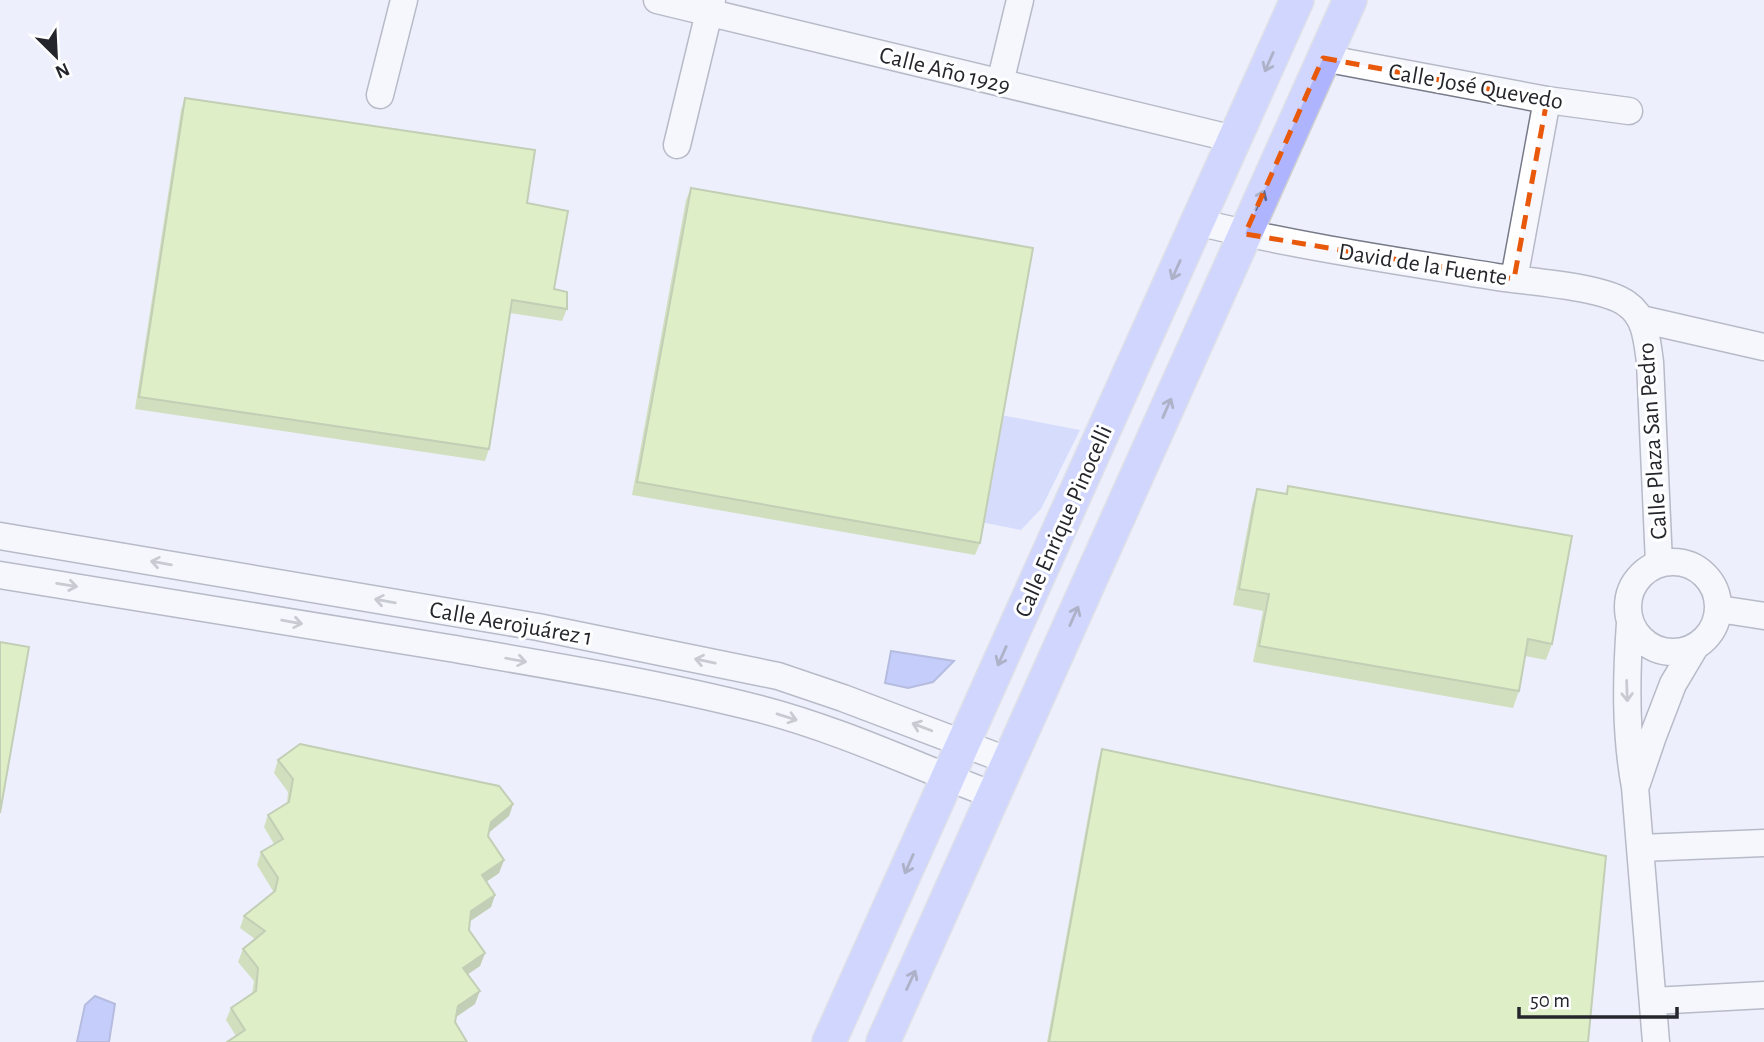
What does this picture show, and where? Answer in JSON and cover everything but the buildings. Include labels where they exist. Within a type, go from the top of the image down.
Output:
[{"type":"main road","name":"Calle Enrique Pinocelli","points":[[829,1042],[1297,0]]},
{"type":"main road","name":"Calle Enrique Pinocelli","points":[[883,1042],[1350,0]]},
{"type":"street","points":[[380,95],[404,0]]},
{"type":"street","name":"Calle Año 1929","points":[[657,0],[710,6],[1000,83],[1234,139]]},
{"type":"street","points":[[1000,83],[1020,0]]},
{"type":"street","points":[[677,145],[710,6]]},
{"type":"street","name":"Calle José Quevedo","points":[[1324,58],[1547,100],[1629,111]]},
{"type":"street","points":[[1514,279],[1547,100]]},
{"type":"street","name":"David de la Fuente","points":[[1197,222],[1245,234],[1559,285],[1614,297],[1631,306],[1641,319]]},
{"type":"street","points":[[1641,319],[1764,347]]},
{"type":"street","name":"Calle Plaza San Pedro","points":[[1641,319],[1650,362],[1659,563]]},
{"type":"street","name":"Calle Aerojuárez 1","points":[[0,536],[538,627],[778,676],[1009,761]]},
{"type":"street","points":[[1635,788],[1673,684],[1695,647],[1711,631],[1719,609],[1717,594],[1711,581],[1701,570],[1688,563],[1659,563],[1646,570],[1636,580],[1629,594],[1627,609],[1630,623],[1626,669],[1630,761],[1635,788],[1656,1042]]},
{"type":"street","name":"Calle Aerojuárez 1","points":[[0,575],[543,664],[697,694],[761,709],[838,733],[993,795]]},
{"type":"street","points":[[1719,609],[1764,616]]},
{"type":"street","points":[[1630,623],[1638,636],[1650,646],[1664,652],[1680,652],[1695,647]]},
{"type":"street","points":[[1640,848],[1764,843]]},
{"type":"street","points":[[1653,1002],[1764,995]]},
{"type":"highlighted area","points":[[1323,58],[1547,100],[1514,279],[1245,234]]},
{"type":"shaded area","points":[[1001,415],[1080,430],[1041,509],[1021,530],[981,522]]},
{"type":"shaded area","points":[[891,651],[954,661],[933,682],[908,688],[885,683]]},
{"type":"shaded area","points":[[95,996],[115,1004],[109,1042],[77,1042],[85,1005]]}]
